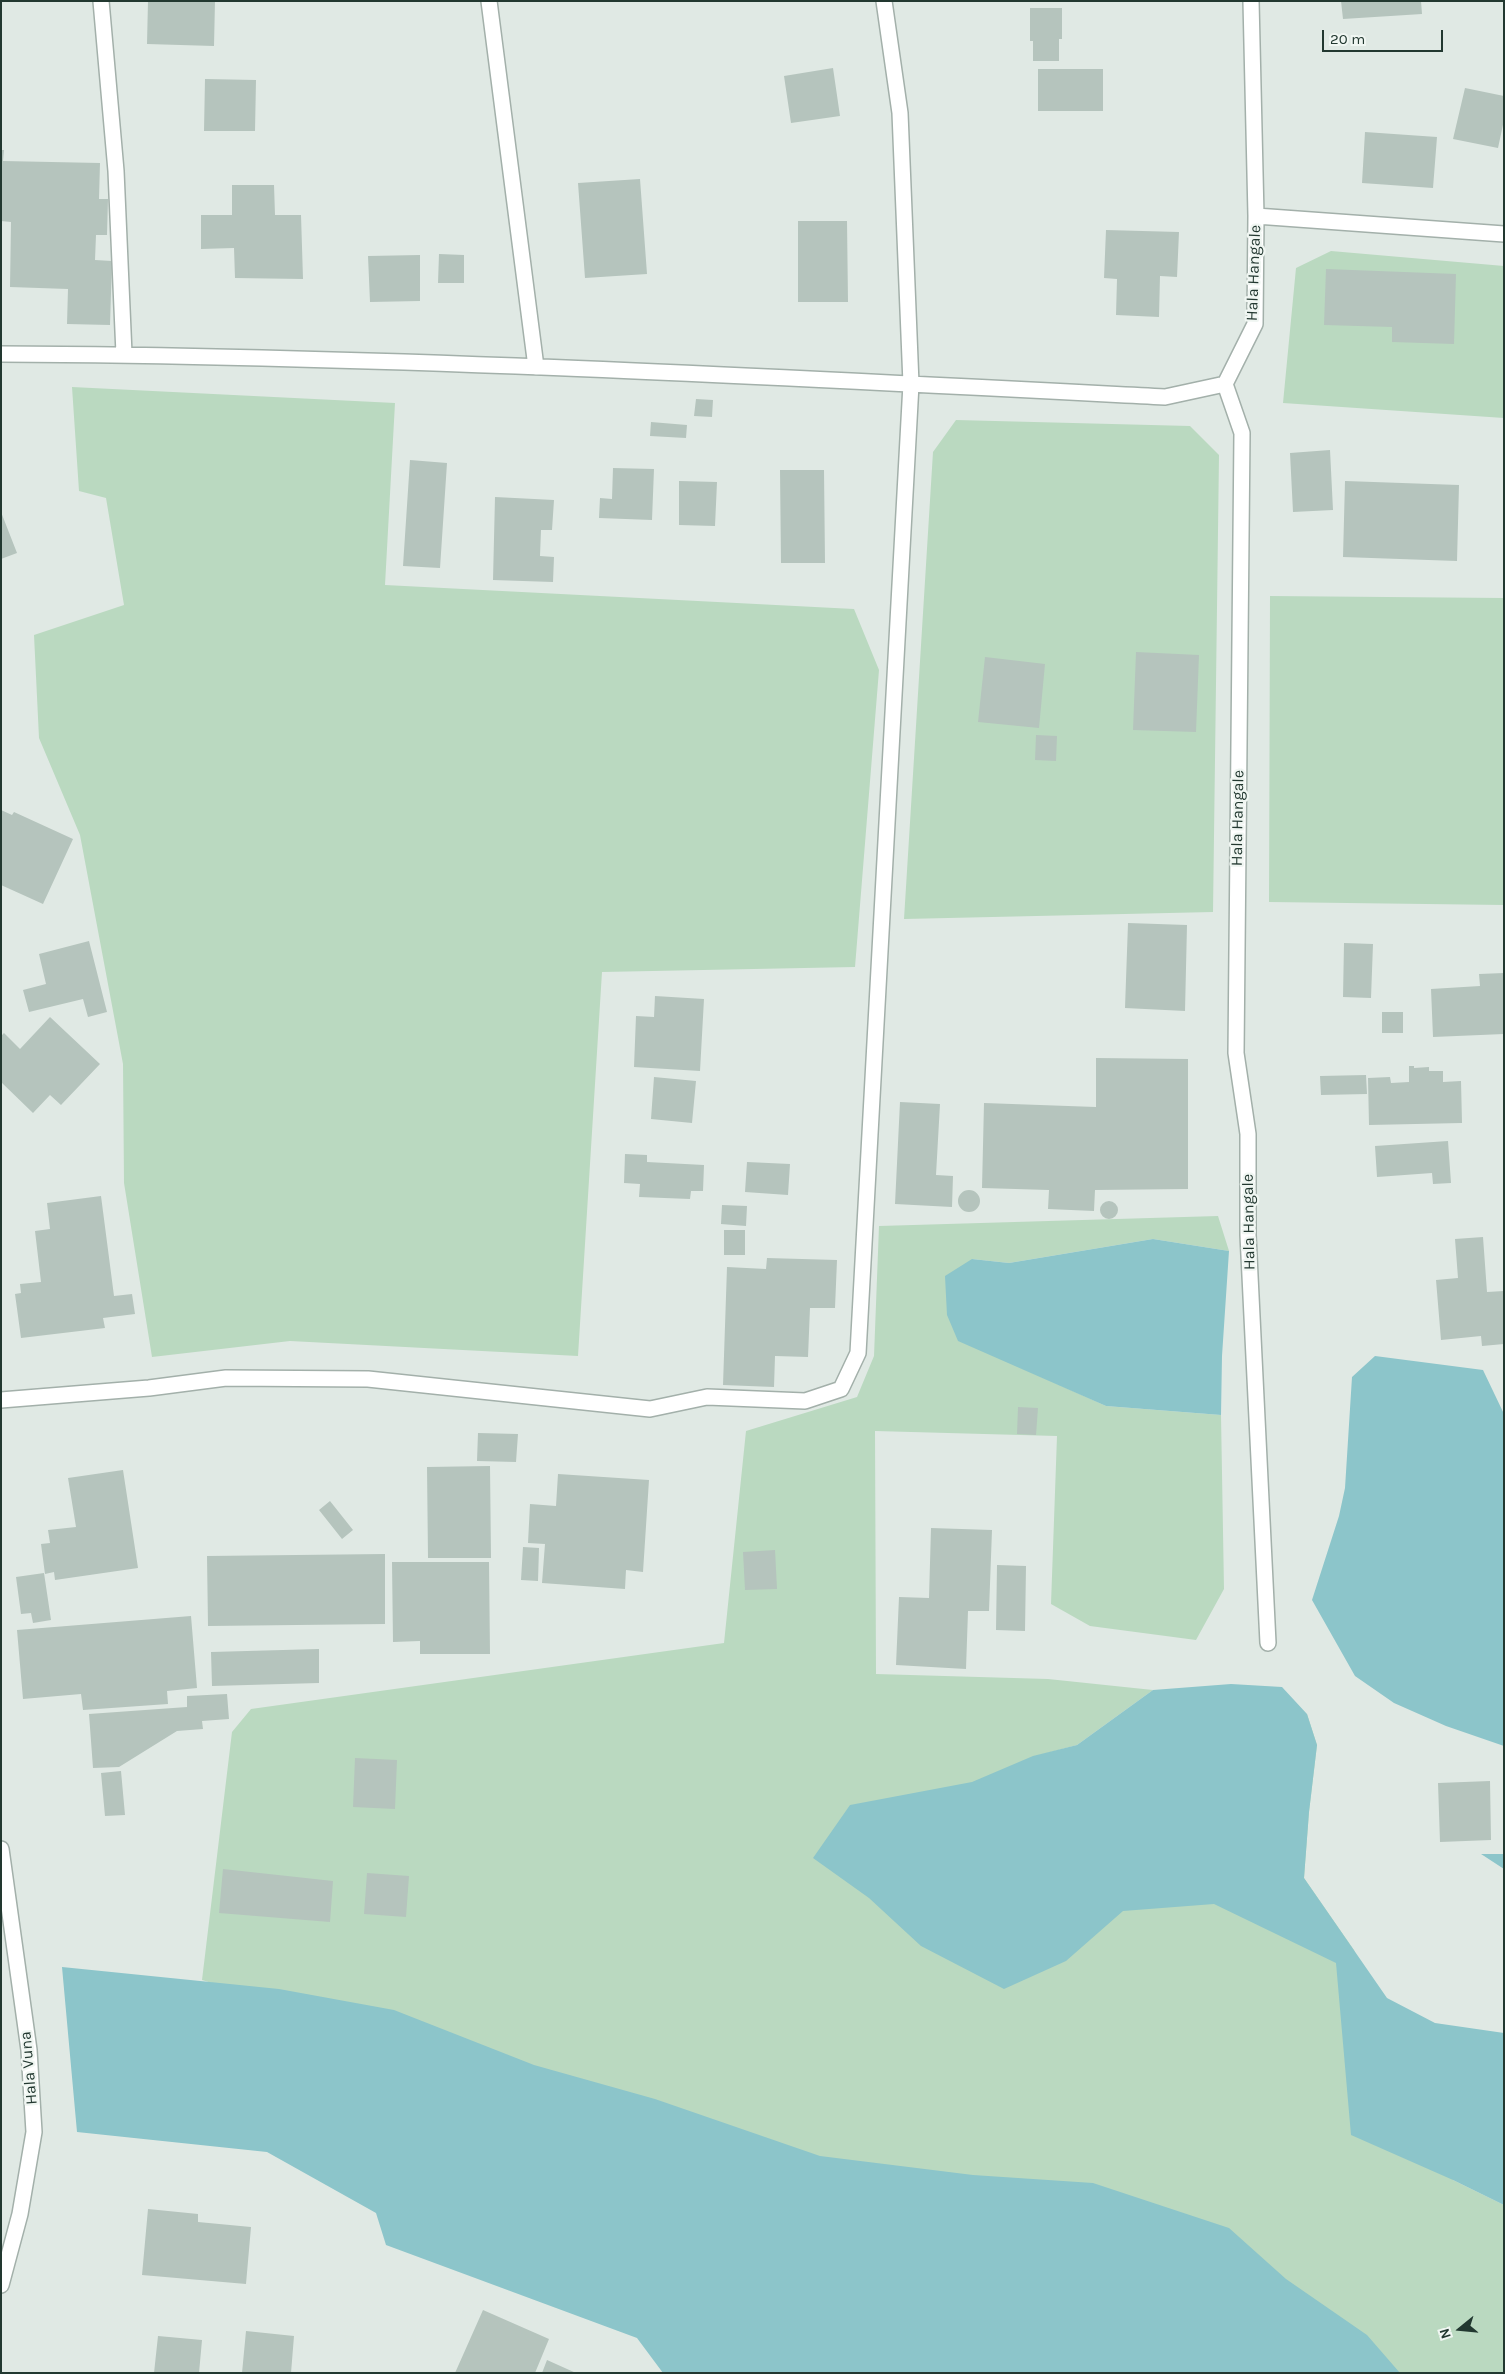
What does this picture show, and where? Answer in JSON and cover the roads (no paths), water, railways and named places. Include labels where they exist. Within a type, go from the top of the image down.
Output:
[{"type":"street","points":[[101,1],[116,171],[124,354]]},
{"type":"street","points":[[489,1],[536,367]]},
{"type":"street","points":[[1,1400],[149,1388],[226,1378],[368,1379],[650,1409],[708,1397],[805,1401],[841,1389],[858,1353],[911,384],[900,113],[884,1]]},
{"type":"street","name":"Hala Hangale","points":[[1251,1],[1256,216],[1255,324],[1225,384],[1242,433],[1236,1053],[1248,1134],[1248,1236],[1268,1643]]},
{"type":"street","points":[[1256,216],[1504,234]]},
{"type":"street","points":[[1,354],[124,354],[536,367],[1165,397],[1225,384]]},
{"type":"street","name":"Hala Vuna","points":[[1,1849],[29,2050],[34,2132],[20,2214],[1,2285]]},
{"type":"water","points":[[1153,1239],[1229,1251],[1222,1356],[1221,1415],[1106,1406],[958,1341],[947,1315],[945,1276],[972,1259],[1009,1263]]},
{"type":"water","points":[[1375,1356],[1483,1370],[1504,1414],[1504,1746],[1446,1726],[1394,1703],[1355,1676],[1312,1600],[1339,1516],[1345,1488],[1352,1377]]},
{"type":"water","points":[[1231,1684],[1282,1687],[1307,1714],[1317,1745],[1304,1878],[1387,1998],[1435,2023],[1504,2033],[1504,2205],[1453,2180],[1351,2135],[1336,1963],[1214,1904],[1123,1911],[1066,1961],[1004,1989],[921,1946],[869,1898],[813,1858],[850,1805],[972,1782],[1033,1756],[1077,1745],[1153,1690]]},
{"type":"water","points":[[1481,1854],[1504,1854],[1504,1869]]},
{"type":"water","points":[[62,1967],[279,1989],[394,2010],[534,2065],[655,2099],[820,2156],[973,2175],[1093,2183],[1229,2228],[1286,2279],[1367,2335],[1400,2373],[663,2373],[637,2338],[386,2245],[376,2213],[267,2152],[77,2132]]}]
